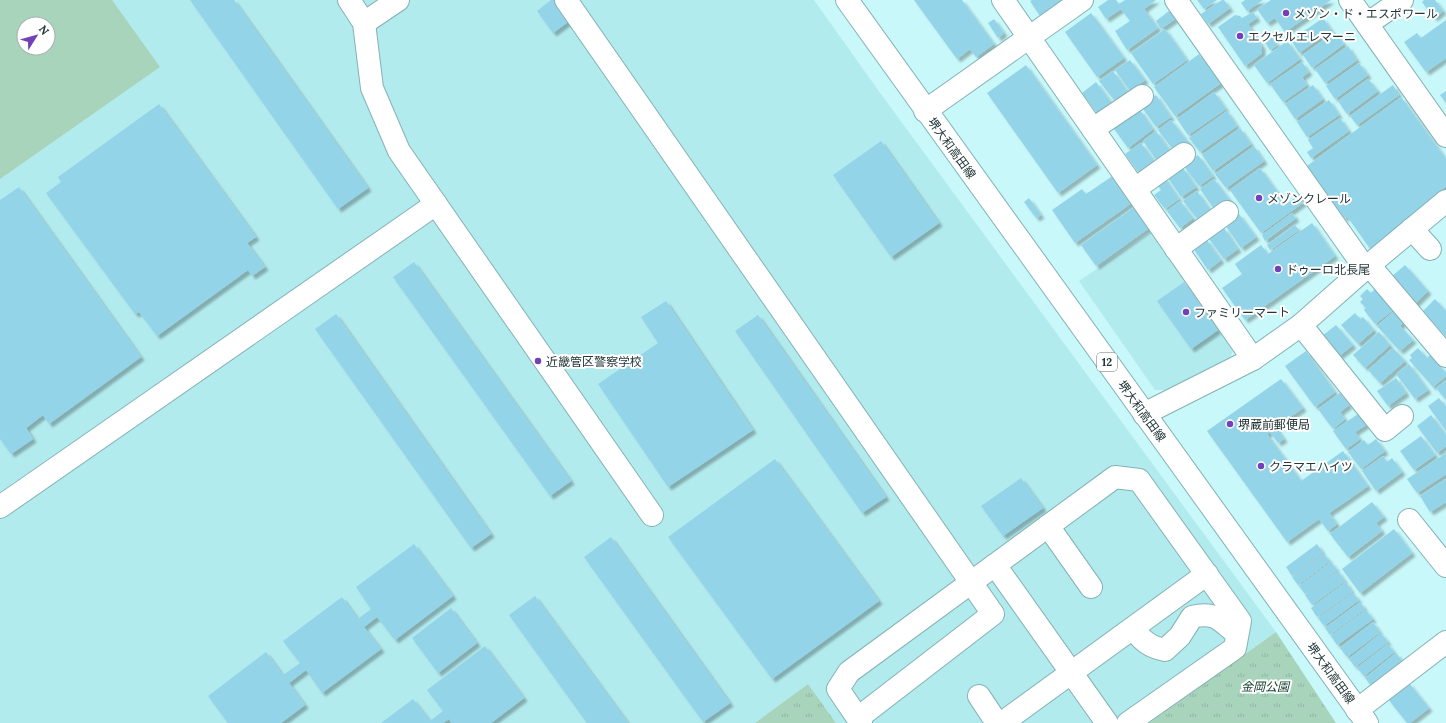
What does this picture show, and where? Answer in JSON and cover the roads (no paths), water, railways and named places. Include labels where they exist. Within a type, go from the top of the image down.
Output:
[{"type":"street","points":[[349,0],[364,23],[372,88],[399,151],[652,515]]},
{"type":"street","points":[[364,23],[398,0]]},
{"type":"street","points":[[566,0],[970,583],[993,614],[860,721],[838,689],[848,672],[970,583],[995,565],[1115,477],[1139,480],[1240,621],[1235,648],[1128,723]]},
{"type":"street","name":"堺大和高田線","points":[[847,0],[925,111],[1362,716]]},
{"type":"street","points":[[1003,0],[1253,359]]},
{"type":"street","points":[[925,111],[1082,0]]},
{"type":"street","points":[[1176,0],[1367,266],[1446,356]]},
{"type":"street","points":[[1350,0],[1446,136]]},
{"type":"street","points":[[1367,24],[1402,0]]},
{"type":"street","points":[[1093,130],[1142,96]]},
{"type":"street","points":[[1134,189],[1184,154]]},
{"type":"street","points":[[1144,414],[1253,359],[1301,325],[1367,266],[1446,201]]},
{"type":"street","points":[[0,507],[436,204]]},
{"type":"street","points":[[1176,249],[1227,212]]},
{"type":"street","points":[[1412,229],[1430,249]]},
{"type":"street","points":[[1301,325],[1385,430],[1402,416]]},
{"type":"street","points":[[1409,520],[1446,566]]},
{"type":"street","points":[[1048,526],[1090,588]]},
{"type":"street","points":[[995,565],[1107,723]]},
{"type":"street","points":[[1002,723],[1207,574]]},
{"type":"street","points":[[1133,628],[1141,640],[1154,648],[1165,650],[1180,636],[1192,617],[1205,614],[1217,618],[1237,634]]},
{"type":"street","points":[[1362,716],[1446,642]]},
{"type":"street","points":[[979,696],[998,723]]},
{"type":"place","name":"メゾン・ド・エスポワール","points":[[1286,13]]},
{"type":"place","name":"エクセルエレマーニ","points":[[1240,36]]},
{"type":"place","name":"メゾンクレール","points":[[1259,198]]},
{"type":"place","name":"ドゥーロ北長尾","points":[[1278,269]]},
{"type":"place","name":"ファミリーマート","points":[[1186,312]]},
{"type":"place","name":"近畿管区警察学校","points":[[538,361]]},
{"type":"place","name":"堺蔵前郵便局","points":[[1230,424]]},
{"type":"place","name":"クラマエハイツ","points":[[1261,466]]},
{"type":"park label","name":"金岡公園","points":[[1265,686]]}]
